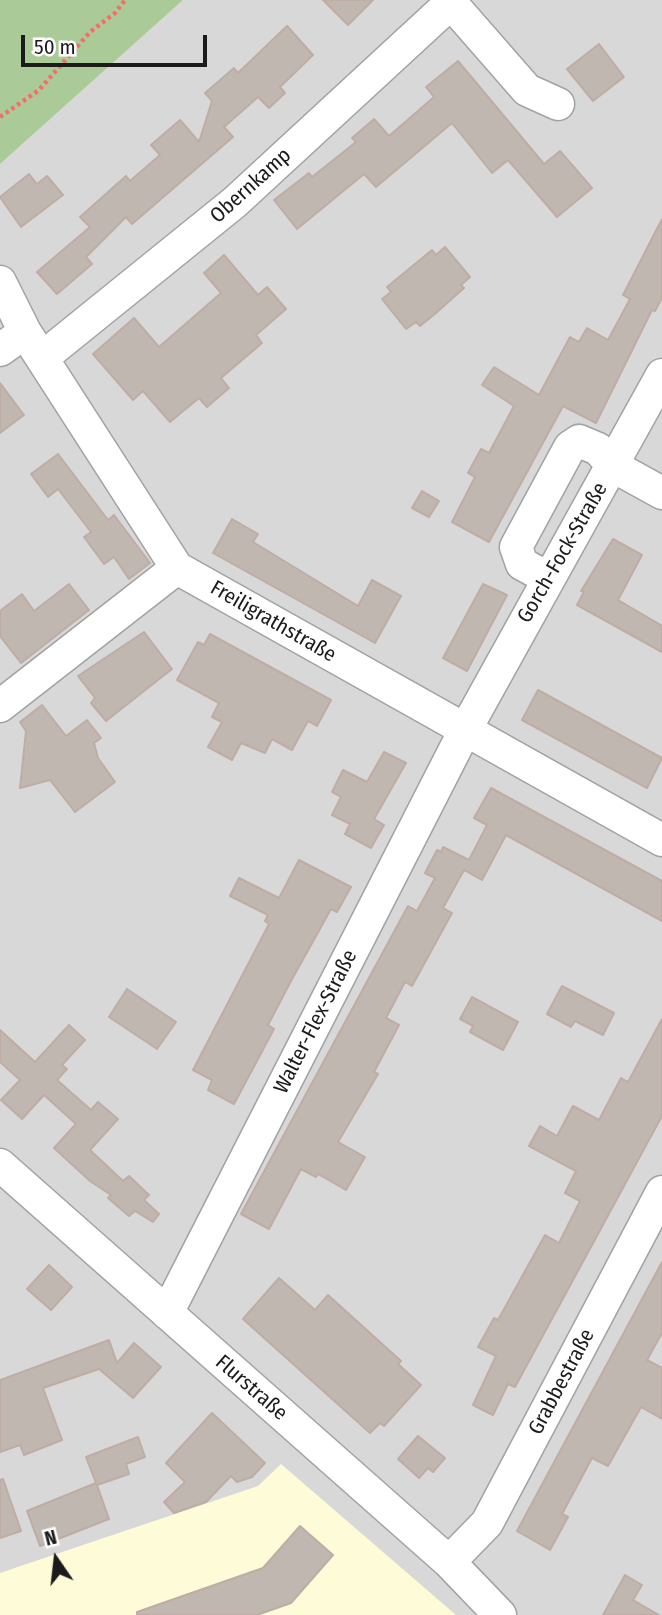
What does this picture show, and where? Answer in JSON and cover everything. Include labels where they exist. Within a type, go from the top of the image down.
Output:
[{"type":"street","name":"Obernkamp","points":[[42,358],[235,202],[452,1],[527,90],[558,104]]},
{"type":"street","name":"Freiligrathstraße","points":[[0,282],[25,332],[177,568],[464,732],[662,840]]},
{"type":"street","points":[[0,350],[25,332]]},
{"type":"street","name":"Gorch-Fock-Straße","points":[[464,732],[662,375]]},
{"type":"street","points":[[548,578],[522,564],[516,547],[570,447],[579,441],[598,449],[613,466],[662,493]]},
{"type":"street","points":[[0,706],[177,568]]},
{"type":"street","name":"Walter-Flex-Straße","points":[[167,1313],[464,732]]},
{"type":"street","name":"Flurstraße","points":[[2,1171],[449,1562],[500,1615]]},
{"type":"street","name":"Grabbestraße","points":[[449,1562],[487,1523],[662,1192]]},
{"type":"path","points":[[0,117],[39,89],[90,32],[115,13],[125,0]]},
{"type":"shaded area","points":[[183,0],[662,0],[662,1615],[0,1615],[0,164]]},
{"type":"shaded area","points":[[281,1464],[456,1615],[0,1615],[0,1573],[258,1486]]},
{"type":"green space","points":[[0,0],[183,0],[0,164]]},
{"type":"building","points":[[323,0],[373,0],[348,25]]},
{"type":"building","points":[[287,26],[313,55],[280,87],[285,93],[269,108],[258,97],[224,127],[233,137],[132,224],[126,217],[86,257],[92,264],[57,294],[37,272],[90,227],[80,217],[126,176],[130,181],[160,155],[151,145],[180,120],[199,142],[212,101],[205,93],[234,68],[238,73]]},
{"type":"building","points":[[599,44],[624,77],[593,101],[567,69]]},
{"type":"building","points":[[458,61],[544,164],[560,151],[592,188],[557,217],[508,160],[492,173],[452,123],[376,187],[364,174],[297,229],[274,200],[309,173],[312,177],[356,142],[352,138],[374,119],[389,136],[434,97],[426,87]]},
{"type":"building","points":[[29,174],[37,184],[47,176],[63,195],[21,227],[0,197]]},
{"type":"building","points":[[662,219],[662,298],[655,311],[652,310],[596,423],[563,406],[489,542],[452,522],[475,477],[468,473],[481,449],[489,453],[514,406],[482,385],[494,367],[539,395],[570,337],[579,342],[587,328],[608,340],[630,299],[623,295]]},
{"type":"building","points":[[445,247],[470,277],[461,285],[464,288],[420,326],[416,322],[406,329],[382,299],[391,292],[387,287],[432,250],[436,255]]},
{"type":"building","points":[[224,255],[258,295],[267,287],[286,309],[256,335],[262,343],[221,378],[229,388],[207,407],[199,398],[170,422],[143,391],[133,400],[93,354],[134,318],[159,347],[221,293],[204,273]]},
{"type":"building","points":[[0,383],[24,415],[0,433]]},
{"type":"building","points":[[58,454],[108,520],[114,515],[150,563],[129,579],[114,557],[104,564],[84,537],[91,532],[58,489],[48,497],[31,474]]},
{"type":"building","points":[[422,491],[439,501],[429,517],[412,508]]},
{"type":"building","points":[[232,519],[258,534],[253,542],[358,606],[372,580],[401,596],[375,643],[213,553]]},
{"type":"building","points":[[613,539],[642,555],[618,600],[662,626],[662,652],[577,605],[584,592],[581,591]]},
{"type":"building","points":[[69,584],[89,610],[21,663],[0,636],[0,611],[22,594],[34,611]]},
{"type":"building","points":[[483,584],[507,595],[467,671],[443,658]]},
{"type":"building","points":[[144,632],[172,669],[106,721],[91,703],[95,698],[78,676]]},
{"type":"building","points":[[210,634],[331,700],[317,726],[308,721],[292,750],[272,739],[265,753],[241,743],[232,760],[208,747],[222,722],[212,717],[219,703],[177,680],[198,642],[204,645]]},
{"type":"building","points":[[538,690],[662,758],[647,788],[522,720]]},
{"type":"building","points":[[42,705],[66,736],[87,720],[101,738],[94,743],[98,758],[115,782],[75,812],[50,780],[20,788],[26,731],[20,722]]},
{"type":"building","points":[[384,752],[406,763],[374,819],[384,825],[371,848],[345,834],[350,824],[332,815],[341,797],[332,792],[343,770],[367,782]]},
{"type":"building","points":[[491,788],[662,881],[662,921],[506,835],[482,880],[464,870],[443,908],[452,913],[412,986],[405,982],[386,1018],[399,1025],[374,1072],[378,1074],[338,1142],[365,1157],[346,1190],[318,1174],[316,1177],[301,1169],[269,1229],[241,1214],[408,906],[417,911],[435,878],[425,873],[437,850],[441,852],[443,847],[469,860],[487,825],[474,818]]},
{"type":"building","points":[[299,860],[351,887],[337,912],[331,909],[291,981],[268,1025],[274,1029],[234,1104],[208,1090],[212,1080],[193,1070],[269,924],[265,921],[268,915],[230,896],[239,878],[279,898]]},
{"type":"building","points":[[562,986],[614,1013],[603,1035],[575,1021],[571,1027],[547,1014]]},
{"type":"building","points":[[127,989],[176,1022],[157,1049],[109,1017]]},
{"type":"building","points":[[472,997],[518,1022],[503,1050],[470,1032],[473,1026],[460,1019]]},
{"type":"building","points":[[662,1019],[662,1116],[515,1387],[508,1384],[493,1415],[473,1405],[496,1356],[478,1347],[494,1318],[498,1320],[545,1235],[559,1243],[580,1201],[565,1193],[576,1171],[529,1146],[540,1126],[557,1136],[573,1106],[599,1120],[621,1078],[628,1082]]},
{"type":"building","points":[[69,1025],[85,1040],[62,1065],[67,1069],[57,1080],[91,1110],[98,1102],[118,1119],[90,1150],[123,1181],[129,1176],[149,1195],[144,1200],[159,1214],[153,1222],[135,1211],[129,1216],[108,1198],[111,1195],[90,1181],[54,1148],[76,1124],[44,1095],[22,1119],[1,1100],[20,1080],[0,1062],[0,1030],[35,1062]]},
{"type":"building","points":[[662,1262],[662,1333],[647,1360],[662,1368],[662,1419],[641,1407],[608,1466],[592,1458],[562,1514],[568,1517],[550,1550],[517,1531]]},
{"type":"building","points":[[49,1265],[72,1287],[51,1310],[27,1289]]},
{"type":"building","points":[[279,1278],[315,1310],[328,1295],[401,1361],[398,1364],[421,1385],[384,1426],[380,1423],[370,1433],[243,1319]]},
{"type":"building","points":[[109,1340],[117,1363],[134,1343],[161,1367],[133,1398],[99,1369],[43,1388],[62,1440],[24,1455],[20,1445],[0,1452],[0,1380]]},
{"type":"building","points":[[212,1413],[265,1463],[252,1477],[237,1482],[231,1476],[206,1502],[174,1513],[164,1502],[185,1482],[166,1463]]},
{"type":"building","points":[[418,1436],[445,1458],[433,1472],[428,1468],[419,1478],[398,1459]]},
{"type":"building","points":[[138,1437],[145,1457],[126,1464],[129,1474],[97,1485],[109,1519],[40,1546],[27,1511],[96,1483],[86,1457]]},
{"type":"building","points":[[3,1479],[21,1531],[0,1538],[0,1480]]},
{"type":"building","points":[[300,1526],[333,1555],[291,1603],[257,1615],[137,1615],[137,1612],[263,1568]]},
{"type":"building","points":[[625,1575],[642,1585],[633,1600],[659,1615],[603,1615]]}]
